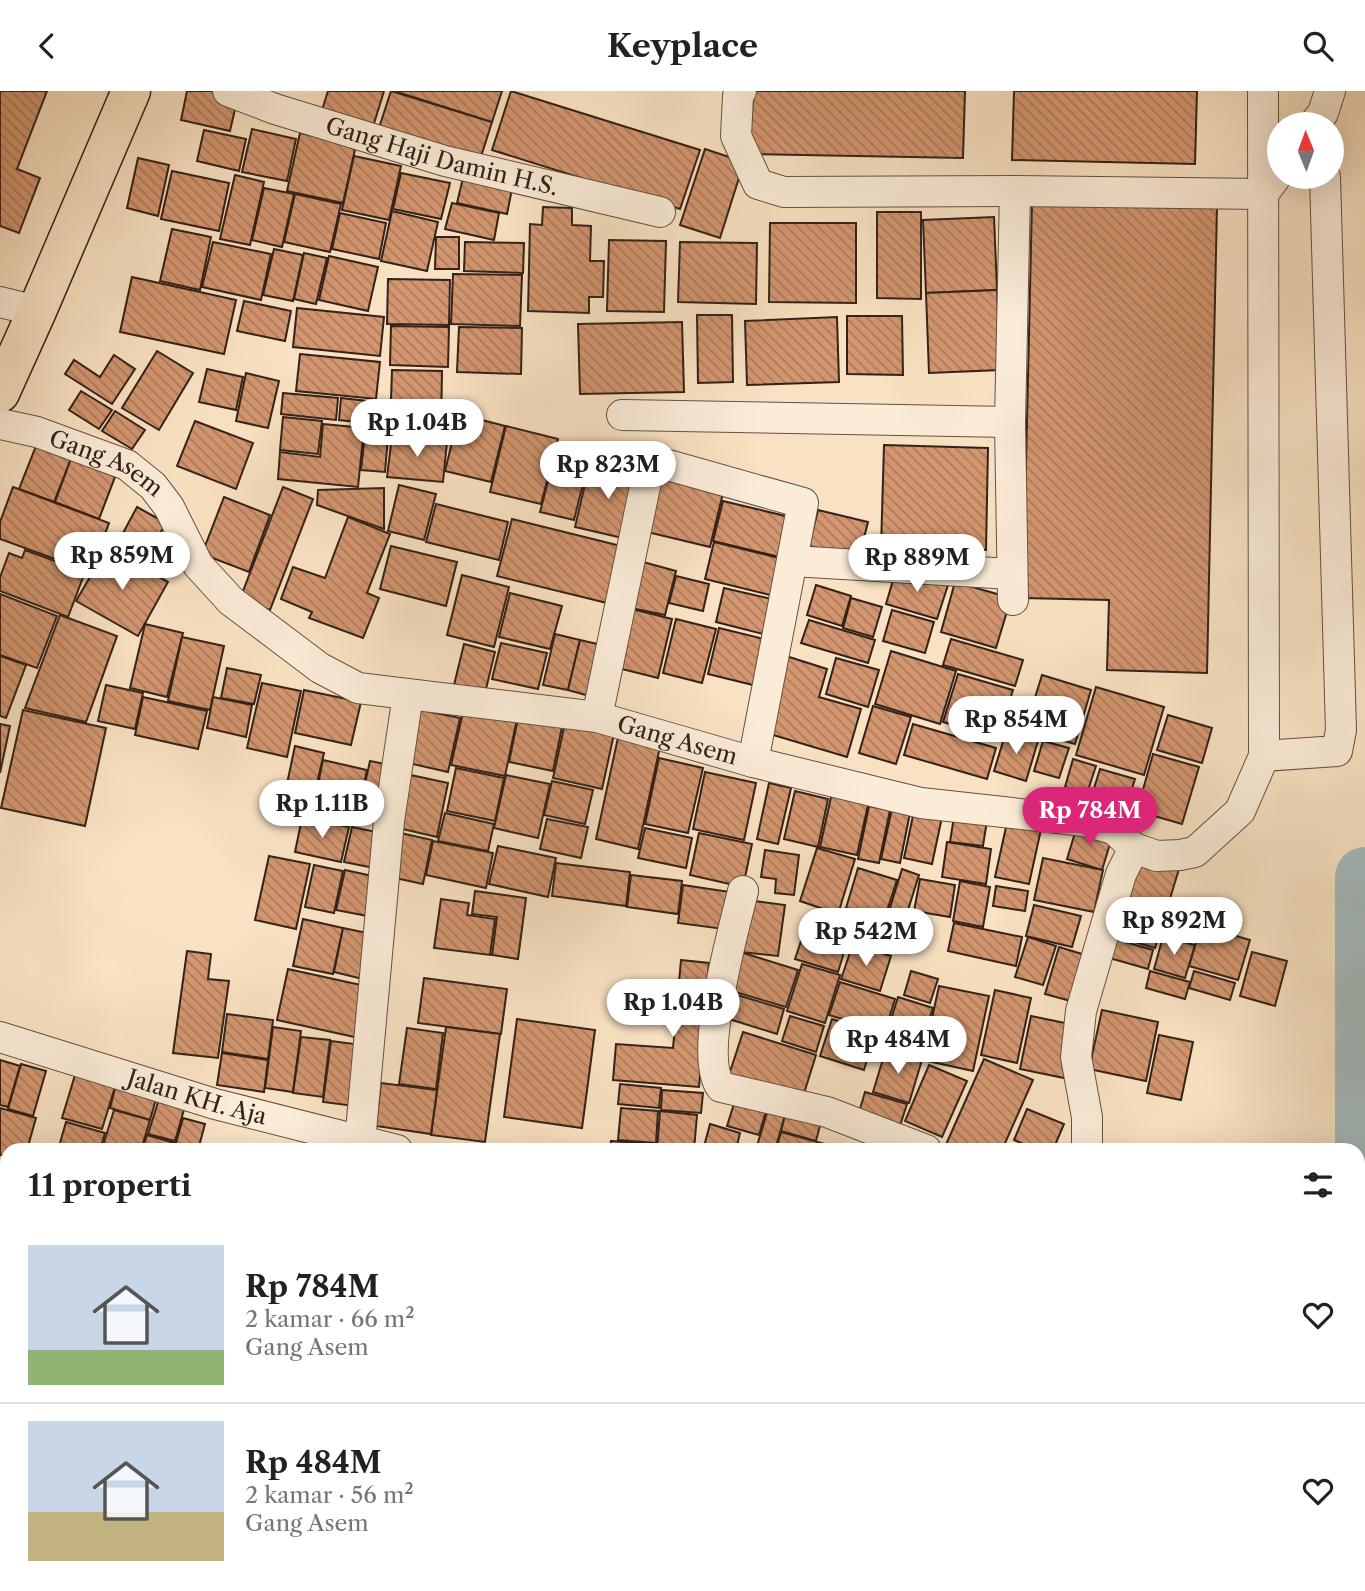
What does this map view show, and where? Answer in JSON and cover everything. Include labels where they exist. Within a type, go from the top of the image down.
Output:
[{"type":"main road","points":[[0,393],[131,91]]},
{"type":"street","name":"Gang Haji Damin H.S.","points":[[228,91],[275,109],[445,162],[660,212]]},
{"type":"street","points":[[741,91],[738,96],[736,136],[758,184],[784,193],[1015,191],[1267,183]]},
{"type":"street","points":[[1263,91],[1267,137]]},
{"type":"street","points":[[1087,1143],[1087,1117],[1076,1057],[1081,1011],[1121,874],[1134,848],[1157,856],[1195,852],[1240,810],[1264,756],[1271,189]]},
{"type":"street","points":[[1264,756],[1336,751],[1341,730],[1325,189]]},
{"type":"street","points":[[792,561],[1013,587],[1010,422],[1015,191]]},
{"type":"street","points":[[0,302],[37,311]]},
{"type":"street","points":[[622,415],[1010,422]]},
{"type":"street","name":"Gang Asem","points":[[0,424],[37,432],[127,465],[153,487],[169,507],[198,565],[231,601],[320,668],[358,688],[597,717],[753,762],[921,803],[1084,821],[1114,829],[1134,848]]},
{"type":"street","points":[[597,717],[651,468],[658,464],[667,465],[803,503],[753,762]]},
{"type":"street","points":[[360,1142],[390,821],[408,695]]},
{"type":"street","points":[[743,891],[718,1000],[714,1039],[716,1080],[721,1087],[827,1112],[908,1143]]},
{"type":"street","name":"Jalan KH. Aja","points":[[0,1037],[215,1104],[365,1143]]},
{"type":"building","points":[[0,91],[47,91],[17,169],[40,178],[19,233],[0,226]]},
{"type":"building","points":[[187,91],[214,91],[238,96],[230,131],[181,120]]},
{"type":"building","points":[[328,91],[384,91],[372,130],[321,113]]},
{"type":"building","points":[[391,91],[492,122],[478,166],[377,134]]},
{"type":"building","points":[[394,91],[502,91],[492,122]]},
{"type":"building","points":[[511,91],[700,150],[680,209],[492,150]]},
{"type":"building","points":[[754,91],[965,91],[963,158],[748,154]]},
{"type":"building","points":[[1014,91],[1197,91],[1195,164],[1012,160]]},
{"type":"building","points":[[252,129],[296,139],[287,181],[242,172]]},
{"type":"building","points":[[204,130],[246,139],[239,171],[197,161]]},
{"type":"building","points":[[300,133],[356,145],[343,203],[287,191]]},
{"type":"building","points":[[705,149],[744,162],[720,238],[680,225]]},
{"type":"building","points":[[354,156],[401,166],[389,220],[342,210]]},
{"type":"building","points":[[138,158],[169,165],[158,216],[127,208]]},
{"type":"building","points":[[172,171],[229,183],[219,231],[161,219]]},
{"type":"building","points":[[401,173],[450,183],[441,219],[393,209]]},
{"type":"building","points":[[235,175],[264,182],[250,245],[220,239]]},
{"type":"building","points":[[463,178],[512,189],[507,214],[457,203]]},
{"type":"building","points":[[264,188],[294,194],[282,247],[252,240]]},
{"type":"building","points":[[295,194],[341,204],[330,252],[284,242]]},
{"type":"building","points":[[1032,202],[1217,206],[1207,673],[1107,670],[1109,600],[1023,598]]},
{"type":"building","points":[[452,203],[499,213],[494,240],[445,229]]},
{"type":"building","points":[[543,207],[572,208],[572,225],[591,226],[590,261],[604,261],[603,297],[589,297],[589,313],[528,311],[530,224],[542,225]]},
{"type":"building","points":[[392,211],[438,222],[427,271],[381,261]]},
{"type":"building","points":[[877,212],[921,212],[921,299],[877,298]]},
{"type":"building","points":[[340,213],[386,223],[379,259],[332,249]]},
{"type":"building","points":[[994,217],[997,290],[926,293],[923,220]]},
{"type":"building","points":[[770,223],[856,223],[856,303],[769,302]]},
{"type":"building","points":[[172,229],[211,237],[200,290],[160,281]]},
{"type":"building","points":[[436,237],[459,237],[459,269],[435,269]]},
{"type":"building","points":[[609,240],[666,241],[664,312],[607,311]]},
{"type":"building","points":[[213,242],[271,254],[261,300],[202,287]]},
{"type":"building","points":[[465,242],[524,243],[523,273],[464,271]]},
{"type":"building","points":[[680,242],[757,243],[756,304],[678,302]]},
{"type":"building","points":[[274,249],[303,255],[293,301],[263,295]]},
{"type":"building","points":[[304,253],[327,258],[316,304],[294,299]]},
{"type":"building","points":[[329,256],[378,267],[368,311],[319,300]]},
{"type":"building","points":[[453,274],[522,275],[520,326],[451,324]]},
{"type":"building","points":[[132,277],[236,300],[224,354],[120,332]]},
{"type":"building","points":[[388,279],[450,280],[449,325],[387,324]]},
{"type":"building","points":[[997,290],[1000,370],[929,373],[926,293]]},
{"type":"building","points":[[244,301],[291,311],[285,341],[237,331]]},
{"type":"building","points":[[297,308],[384,317],[380,356],[293,347]]},
{"type":"building","points":[[697,315],[732,315],[733,382],[698,383]]},
{"type":"building","points":[[847,316],[902,316],[903,375],[847,374]]},
{"type":"building","points":[[837,317],[839,382],[747,385],[745,321]]},
{"type":"building","points":[[682,322],[684,392],[580,394],[578,324]]},
{"type":"building","points":[[391,326],[449,327],[448,367],[390,365]]},
{"type":"building","points":[[459,327],[522,328],[521,374],[457,372]]},
{"type":"building","points":[[157,351],[193,373],[159,430],[122,408]]},
{"type":"building","points":[[300,354],[380,362],[376,399],[296,391]]},
{"type":"building","points":[[114,355],[135,369],[112,404],[65,374],[74,360],[100,377]]},
{"type":"building","points":[[207,369],[243,377],[236,410],[199,402]]},
{"type":"building","points":[[392,370],[442,371],[441,430],[390,429]]},
{"type":"building","points":[[246,373],[279,381],[268,428],[236,421]]},
{"type":"building","points":[[81,391],[112,410],[99,429],[69,410]]},
{"type":"building","points":[[283,393],[338,398],[336,420],[281,414]]},
{"type":"building","points":[[341,398],[367,401],[365,423],[339,420]]},
{"type":"building","points":[[368,402],[390,404],[387,432],[365,430]]},
{"type":"building","points":[[115,411],[145,430],[132,449],[102,431]]},
{"type":"building","points":[[459,414],[505,426],[491,482],[445,471]]},
{"type":"building","points":[[283,417],[322,421],[318,454],[280,450]]},
{"type":"building","points":[[195,421],[253,443],[236,489],[177,466]]},
{"type":"building","points":[[323,424],[364,428],[358,487],[278,479],[280,452],[320,457]]},
{"type":"building","points":[[506,426],[558,439],[541,504],[490,492]]},
{"type":"building","points":[[365,435],[388,437],[385,472],[361,470]]},
{"type":"building","points":[[392,436],[447,442],[443,482],[387,477]]},
{"type":"building","points":[[38,441],[73,454],[54,502],[19,489]]},
{"type":"building","points":[[884,445],[988,448],[986,550],[881,548]]},
{"type":"building","points":[[556,451],[589,460],[574,520],[540,512]]},
{"type":"building","points":[[73,453],[118,469],[99,519],[55,502]]},
{"type":"building","points":[[590,463],[642,476],[627,539],[575,527]]},
{"type":"building","points":[[657,473],[724,489],[710,547],[643,531]]},
{"type":"building","points":[[399,485],[436,494],[424,540],[388,531]]},
{"type":"building","points":[[13,487],[109,523],[91,572],[0,539],[0,522]]},
{"type":"building","points":[[283,487],[313,499],[270,610],[240,599]]},
{"type":"building","points":[[384,488],[384,529],[317,505],[318,490]]},
{"type":"building","points":[[224,497],[270,515],[249,572],[202,554]]},
{"type":"building","points":[[723,501],[798,519],[788,559],[713,541]]},
{"type":"building","points":[[436,504],[508,522],[499,560],[426,542]]},
{"type":"building","points":[[137,507],[166,523],[144,562],[116,546]]},
{"type":"building","points":[[818,510],[868,522],[859,558],[809,546]]},
{"type":"building","points":[[348,517],[390,534],[367,593],[379,598],[363,638],[309,618],[312,612],[281,599],[293,567],[325,578]]},
{"type":"building","points":[[512,519],[625,547],[611,604],[497,576]]},
{"type":"building","points":[[714,542],[787,560],[778,597],[705,579]]},
{"type":"building","points":[[391,546],[457,562],[446,606],[380,589]]},
{"type":"building","points":[[107,548],[168,582],[138,636],[76,601]]},
{"type":"building","points":[[25,550],[85,572],[68,617],[0,591],[0,577],[9,553],[22,558]]},
{"type":"building","points":[[643,562],[676,571],[665,615],[631,608]]},
{"type":"building","points":[[896,570],[948,585],[937,619],[886,604]]},
{"type":"building","points":[[462,575],[509,587],[494,647],[447,635]]},
{"type":"building","points":[[676,576],[709,584],[703,611],[669,603]]},
{"type":"building","points":[[955,582],[1011,598],[996,648],[941,632]]},
{"type":"building","points":[[816,585],[851,596],[842,626],[807,615]]},
{"type":"building","points":[[724,588],[780,601],[771,636],[716,622]]},
{"type":"building","points":[[510,593],[562,606],[550,649],[499,637]]},
{"type":"building","points":[[0,594],[57,616],[37,668],[0,655]]},
{"type":"building","points":[[851,598],[882,607],[873,637],[843,628]]},
{"type":"building","points":[[628,608],[672,619],[658,678],[614,667]]},
{"type":"building","points":[[892,610],[934,622],[925,653],[883,641]]},
{"type":"building","points":[[60,615],[117,636],[86,722],[25,708]]},
{"type":"building","points":[[676,619],[716,629],[702,683],[663,673]]},
{"type":"building","points":[[809,620],[875,640],[868,663],[801,643]]},
{"type":"building","points":[[145,624],[183,633],[167,697],[130,688]]},
{"type":"building","points":[[719,628],[772,641],[761,687],[708,674]]},
{"type":"building","points":[[555,634],[580,640],[568,690],[543,685]]},
{"type":"building","points":[[182,637],[224,646],[210,710],[168,701]]},
{"type":"building","points":[[951,639],[1023,660],[1015,686],[943,665]]},
{"type":"building","points":[[580,640],[606,646],[593,697],[568,690]]},
{"type":"building","points":[[501,643],[547,653],[538,689],[492,679]]},
{"type":"building","points":[[464,644],[495,652],[485,693],[454,685]]},
{"type":"building","points":[[891,651],[956,671],[940,724],[875,704]]},
{"type":"building","points":[[0,656],[26,665],[6,718],[0,716]]},
{"type":"building","points":[[786,656],[827,669],[819,697],[861,709],[847,757],[763,732]]},
{"type":"building","points":[[836,658],[879,670],[868,707],[826,694]]},
{"type":"building","points":[[227,668],[261,675],[254,704],[221,698]]},
{"type":"building","points":[[958,674],[1013,690],[998,738],[943,722]]},
{"type":"building","points":[[1042,675],[1091,690],[1075,744],[1025,730]]},
{"type":"building","points":[[262,683],[301,691],[287,757],[247,748]]},
{"type":"building","points":[[106,685],[143,693],[135,729],[98,721]]},
{"type":"building","points":[[1096,687],[1164,707],[1144,775],[1076,755]]},
{"type":"building","points":[[304,690],[361,702],[351,745],[295,733]]},
{"type":"building","points":[[143,697],[207,711],[198,749],[135,735]]},
{"type":"building","points":[[213,697],[252,705],[246,737],[207,728]]},
{"type":"building","points":[[873,706],[911,717],[896,764],[859,753]]},
{"type":"building","points":[[464,708],[517,719],[505,776],[451,765]]},
{"type":"building","points":[[416,709],[460,718],[448,772],[404,762]]},
{"type":"building","points":[[23,710],[106,728],[85,826],[1,808]]},
{"type":"building","points":[[1168,715],[1212,728],[1202,763],[1157,750]]},
{"type":"building","points":[[518,718],[562,727],[553,771],[509,762]]},
{"type":"building","points":[[565,723],[614,734],[602,789],[553,778]]},
{"type":"building","points":[[0,724],[10,726],[0,773]]},
{"type":"building","points":[[913,724],[996,748],[987,779],[904,755]]},
{"type":"building","points":[[1006,732],[1038,741],[1026,781],[994,771]]},
{"type":"building","points":[[619,733],[661,742],[638,849],[596,839]]},
{"type":"building","points":[[1043,741],[1069,748],[1059,778],[1034,771]]},
{"type":"building","points":[[295,746],[324,753],[309,818],[281,812]]},
{"type":"building","points":[[1153,754],[1199,767],[1182,824],[1137,811]]},
{"type":"building","points":[[659,758],[703,768],[688,833],[645,824]]},
{"type":"building","points":[[1073,759],[1096,766],[1087,793],[1065,787]]},
{"type":"building","points":[[323,760],[367,770],[356,823],[312,813]]},
{"type":"building","points":[[370,761],[395,766],[384,820],[358,815]]},
{"type":"building","points":[[456,768],[504,778],[495,821],[447,811]]},
{"type":"building","points":[[1100,769],[1135,779],[1126,808],[1091,798]]},
{"type":"building","points":[[705,772],[756,783],[744,840],[693,829]]},
{"type":"building","points":[[406,774],[448,783],[437,837],[394,827]]},
{"type":"building","points":[[506,775],[550,784],[538,838],[494,828]]},
{"type":"building","points":[[552,781],[593,790],[585,824],[544,815]]},
{"type":"building","points":[[769,783],[791,788],[778,844],[757,839]]},
{"type":"building","points":[[833,788],[870,796],[857,855],[820,847]]},
{"type":"building","points":[[795,791],[828,799],[818,847],[784,839]]},
{"type":"building","points":[[893,804],[911,808],[900,863],[881,859]]},
{"type":"building","points":[[869,806],[890,810],[879,863],[858,859]]},
{"type":"building","points":[[955,810],[988,814],[983,846],[950,842]]},
{"type":"building","points":[[914,811],[942,817],[932,864],[904,858]]},
{"type":"building","points":[[445,813],[494,824],[488,851],[438,841]]},
{"type":"building","points":[[302,818],[349,827],[341,862],[295,852]]},
{"type":"building","points":[[1008,818],[1042,825],[1029,884],[995,877]]},
{"type":"building","points":[[547,819],[588,827],[581,858],[540,849]]},
{"type":"building","points":[[1078,823],[1113,834],[1102,870],[1067,859]]},
{"type":"building","points":[[352,827],[386,834],[379,869],[344,862]]},
{"type":"building","points":[[645,828],[692,838],[686,868],[638,858]]},
{"type":"building","points":[[396,832],[432,840],[423,884],[386,876]]},
{"type":"building","points":[[699,833],[752,844],[743,887],[690,875]]},
{"type":"building","points":[[433,841],[493,853],[486,888],[426,875]]},
{"type":"building","points":[[947,842],[991,849],[986,884],[942,877]]},
{"type":"building","points":[[498,846],[556,858],[548,897],[489,884]]},
{"type":"building","points":[[817,848],[855,859],[838,914],[800,901]]},
{"type":"building","points":[[765,850],[799,855],[794,895],[775,893],[776,879],[761,877]]},
{"type":"building","points":[[269,856],[310,864],[296,929],[255,920]]},
{"type":"building","points":[[1138,857],[1179,869],[1155,948],[1114,936]]},
{"type":"building","points":[[1043,858],[1103,870],[1094,912],[1034,900]]},
{"type":"building","points":[[556,863],[630,872],[626,906],[552,896]]},
{"type":"building","points":[[314,865],[343,871],[334,913],[305,907]]},
{"type":"building","points":[[858,868],[897,880],[884,920],[846,908]]},
{"type":"building","points":[[902,869],[919,875],[902,929],[885,924]]},
{"type":"building","points":[[345,870],[382,878],[373,917],[336,910]]},
{"type":"building","points":[[631,875],[682,881],[678,914],[627,907]]},
{"type":"building","points":[[920,879],[955,885],[950,917],[914,911]]},
{"type":"building","points":[[960,881],[990,887],[983,927],[953,921]]},
{"type":"building","points":[[683,885],[737,893],[731,930],[678,923]]},
{"type":"building","points":[[996,886],[1028,891],[1025,911],[993,906]]},
{"type":"building","points":[[475,891],[526,898],[518,959],[492,955],[497,917],[472,914]]},
{"type":"building","points":[[441,899],[469,903],[467,915],[495,919],[490,955],[434,948]]},
{"type":"building","points":[[748,900],[785,905],[778,956],[741,952]]},
{"type":"building","points":[[1034,905],[1081,916],[1072,947],[1026,936]]},
{"type":"building","points":[[303,919],[343,928],[333,974],[293,966]]},
{"type":"building","points":[[807,923],[849,936],[838,972],[795,959]]},
{"type":"building","points":[[954,923],[1022,937],[1016,966],[948,951]]},
{"type":"building","points":[[1201,926],[1250,940],[1238,980],[1189,966]]},
{"type":"building","points":[[343,928],[377,935],[367,980],[334,972]]},
{"type":"building","points":[[1028,937],[1056,946],[1043,985],[1015,977]]},
{"type":"building","points":[[1163,937],[1195,945],[1185,978],[1154,969]]},
{"type":"building","points":[[1111,938],[1153,950],[1148,969],[1106,957]]},
{"type":"building","points":[[853,944],[891,956],[880,991],[841,979]]},
{"type":"building","points":[[1059,947],[1092,957],[1078,1003],[1045,994]]},
{"type":"building","points":[[187,951],[211,954],[208,979],[229,981],[218,1058],[173,1053]]},
{"type":"building","points":[[737,951],[798,970],[786,1007],[725,989]]},
{"type":"building","points":[[1252,952],[1287,961],[1275,1006],[1240,996]]},
{"type":"building","points":[[681,960],[709,963],[699,1087],[613,1080],[616,1044],[673,1048]]},
{"type":"building","points":[[802,964],[840,975],[825,1023],[787,1011]]},
{"type":"building","points":[[288,969],[370,987],[359,1038],[277,1020]]},
{"type":"building","points":[[911,971],[938,979],[930,1003],[904,995]]},
{"type":"building","points":[[1150,971],[1190,982],[1185,999],[1146,988]]},
{"type":"building","points":[[1194,971],[1235,983],[1230,1000],[1189,988]]},
{"type":"building","points":[[424,978],[507,989],[501,1034],[418,1023]]},
{"type":"building","points":[[840,982],[895,999],[885,1032],[829,1015]]},
{"type":"building","points":[[939,986],[989,996],[973,1071],[923,1060]]},
{"type":"building","points":[[995,990],[1031,998],[1017,1063],[981,1055]]},
{"type":"building","points":[[737,995],[784,1009],[777,1034],[729,1019]]},
{"type":"building","points":[[898,997],[933,1008],[919,1049],[885,1039]]},
{"type":"building","points":[[1102,1010],[1158,1022],[1146,1081],[1089,1069]]},
{"type":"building","points":[[227,1014],[273,1020],[268,1059],[222,1052]]},
{"type":"building","points":[[790,1016],[824,1026],[816,1052],[782,1041]]},
{"type":"building","points":[[1031,1016],[1075,1025],[1064,1078],[1020,1069]]},
{"type":"building","points":[[517,1019],[595,1030],[582,1128],[504,1117]]},
{"type":"building","points":[[832,1019],[875,1032],[864,1070],[820,1056]]},
{"type":"building","points":[[273,1027],[301,1031],[293,1092],[265,1088]]},
{"type":"building","points":[[446,1027],[500,1034],[485,1142],[431,1135]]},
{"type":"building","points":[[407,1028],[443,1033],[436,1089],[399,1084]]},
{"type":"building","points":[[743,1032],[816,1055],[801,1103],[727,1081]]},
{"type":"building","points":[[1159,1035],[1193,1042],[1181,1100],[1147,1093]]},
{"type":"building","points":[[301,1037],[330,1040],[323,1097],[293,1093]]},
{"type":"building","points":[[331,1041],[362,1045],[354,1106],[323,1102]]},
{"type":"building","points":[[886,1049],[922,1060],[909,1103],[873,1092]]},
{"type":"building","points":[[222,1053],[268,1060],[264,1092],[217,1085]]},
{"type":"building","points":[[984,1059],[1033,1080],[1005,1143],[947,1143]]},
{"type":"building","points":[[0,1060],[20,1066],[8,1107],[0,1105]]},
{"type":"building","points":[[21,1064],[46,1071],[33,1116],[8,1109]]},
{"type":"building","points":[[929,1065],[967,1081],[942,1137],[905,1121]]},
{"type":"building","points":[[75,1075],[115,1087],[102,1129],[62,1118]]},
{"type":"building","points":[[117,1081],[158,1092],[150,1120],[110,1108]]},
{"type":"building","points":[[381,1083],[437,1090],[431,1134],[376,1126]]},
{"type":"building","points":[[620,1084],[661,1088],[659,1108],[618,1104]]},
{"type":"building","points":[[662,1090],[703,1093],[701,1113],[661,1110]]},
{"type":"building","points":[[738,1091],[769,1101],[759,1135],[727,1126]]},
{"type":"building","points":[[865,1092],[907,1104],[898,1132],[857,1119]]},
{"type":"building","points":[[159,1099],[185,1106],[175,1141],[148,1134]]},
{"type":"building","points":[[770,1103],[787,1108],[777,1143],[758,1143]]},
{"type":"building","points":[[0,1108],[36,1118],[29,1143],[0,1143]]},
{"type":"building","points":[[621,1108],[658,1111],[656,1143],[618,1140]]},
{"type":"building","points":[[787,1108],[822,1118],[816,1141],[781,1131]]},
{"type":"building","points":[[1027,1109],[1064,1124],[1056,1143],[1021,1143],[1014,1140]]},
{"type":"building","points":[[114,1110],[150,1120],[143,1143],[104,1143]]},
{"type":"building","points":[[660,1111],[697,1115],[695,1143],[658,1143]]},
{"type":"building","points":[[183,1118],[205,1124],[200,1143],[176,1143]]},
{"type":"building","points":[[66,1122],[105,1133],[102,1143],[60,1143]]},
{"type":"building","points":[[710,1124],[740,1133],[738,1143],[705,1143]]},
{"type":"building","points":[[781,1132],[821,1143],[778,1143]]},
{"type":"building","points":[[147,1135],[175,1143],[144,1143]]},
{"type":"waterway","points":[[1365,877],[1365,1591]]}]
